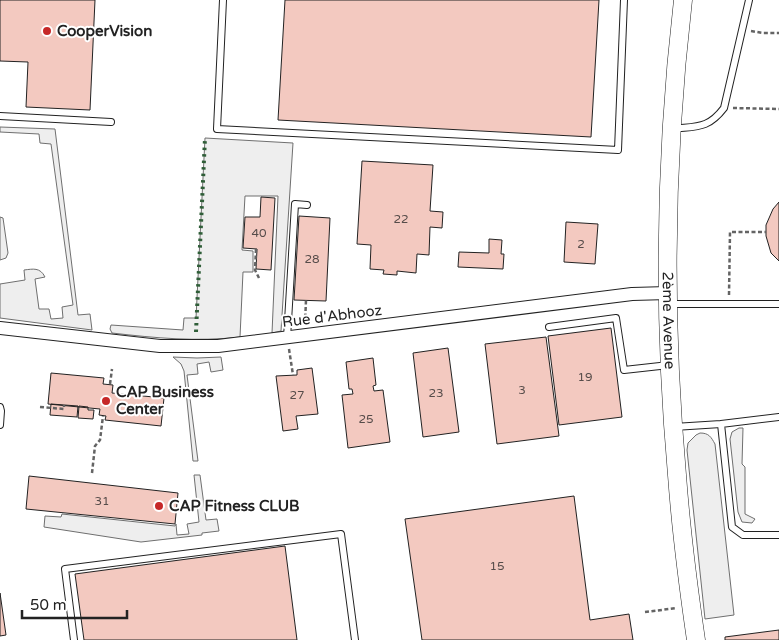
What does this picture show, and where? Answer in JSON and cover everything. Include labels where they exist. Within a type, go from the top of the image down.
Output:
[{"type":"street","name":"2ème Avenue","points":[[683,0],[676,56],[671,129],[668,298],[676,475],[696,640]]},
{"type":"street","name":"Rue d'Abhooz","points":[[0,328],[160,346],[218,346],[632,294],[668,298]]},
{"type":"lane","points":[[224,0],[217,129],[618,150],[624,0]]},
{"type":"lane","points":[[671,129],[706,125],[716,119],[724,108],[748,0]]},
{"type":"lane","points":[[0,116],[111,122]]},
{"type":"lane","points":[[288,338],[295,204],[307,205]]},
{"type":"lane","points":[[668,298],[728,304],[779,304]]},
{"type":"lane","points":[[549,327],[616,318],[624,370],[671,364]]},
{"type":"lane","points":[[0,407],[2,411],[0,425]]},
{"type":"lane","points":[[673,427],[721,424],[779,417]]},
{"type":"lane","points":[[721,424],[732,527],[744,535],[779,535]]},
{"type":"lane","points":[[74,640],[65,569],[341,534],[355,640]]},
{"type":"path","points":[[742,30],[763,34],[779,33]]},
{"type":"path","points":[[724,108],[779,109]]},
{"type":"path","points":[[728,304],[730,232],[766,232]]},
{"type":"path","points":[[256,249],[255,270],[259,278]]},
{"type":"path","points":[[304,336],[306,300]]},
{"type":"path","points":[[288,338],[293,375]]},
{"type":"path","points":[[110,384],[112,369]]},
{"type":"path","points":[[40,407],[64,409],[64,405]]},
{"type":"path","points":[[92,473],[95,446],[100,440],[102,416]]},
{"type":"path","points":[[645,612],[691,606]]},
{"type":"shaded area","points":[[0,127],[55,129],[78,315],[90,314],[92,330],[0,318],[0,284],[25,280],[24,270],[39,270],[45,277],[35,279],[39,309],[49,309],[51,319],[63,318],[62,307],[73,305],[51,144],[40,143],[39,134],[0,132]]},
{"type":"shaded area","points":[[205,138],[293,143],[281,331],[272,333],[278,196],[245,196],[242,250],[253,251],[253,272],[243,272],[240,337],[160,338],[112,333],[111,325],[183,330],[184,318],[196,318]]},
{"type":"shaded area","points":[[0,217],[3,218],[8,253],[6,258],[0,260]]},
{"type":"shaded area","points":[[173,357],[221,357],[223,370],[211,372],[209,362],[197,364],[198,374],[187,375],[198,461],[193,461],[184,371],[181,364]]},
{"type":"shaded area","points":[[743,428],[742,464],[745,467],[745,514],[755,519],[752,523],[742,522],[738,512],[730,439],[732,432]]},
{"type":"shaded area","points":[[700,433],[709,436],[715,444],[734,615],[705,619],[687,450],[688,443]]},
{"type":"shaded area","points":[[194,475],[200,475],[206,520],[217,519],[219,531],[202,533],[202,535],[141,542],[44,527],[45,516],[61,517],[62,514],[175,526],[176,524],[177,535],[189,534],[187,524],[199,522]]},
{"type":"building","name":"CooperVision","points":[[0,0],[95,0],[90,110],[26,107],[28,62],[0,61]]},
{"type":"building","points":[[285,0],[599,0],[591,137],[278,120]]},
{"type":"building","points":[[362,161],[433,165],[430,211],[443,212],[442,228],[430,227],[429,255],[417,254],[416,273],[397,271],[397,275],[383,274],[384,270],[370,269],[371,245],[357,244]]},
{"type":"building","points":[[261,197],[275,198],[271,270],[256,269],[257,249],[243,248],[245,217],[260,217]]},
{"type":"building","points":[[779,202],[779,261],[771,253],[766,236],[766,225],[773,209]]},
{"type":"building","points":[[299,216],[330,218],[326,301],[294,300]]},
{"type":"building","points":[[566,222],[598,224],[595,264],[564,262]]},
{"type":"building","points":[[489,239],[502,240],[501,254],[504,254],[503,269],[458,267],[459,252],[489,253]]},
{"type":"building","points":[[611,328],[622,417],[559,425],[548,336]]},
{"type":"building","points":[[546,337],[559,436],[497,444],[485,344]]},
{"type":"building","points":[[448,348],[459,432],[423,437],[413,353]]},
{"type":"building","points":[[373,358],[376,385],[373,386],[374,391],[383,390],[390,442],[348,448],[342,395],[353,394],[352,389],[349,389],[346,362]]},
{"type":"building","points":[[312,368],[318,414],[296,416],[298,429],[283,431],[276,376],[297,375],[297,370]]},
{"type":"building","name":"CAP Business Center","points":[[51,373],[104,378],[103,384],[113,385],[112,393],[164,398],[161,426],[105,420],[106,416],[99,415],[100,409],[48,404]]},
{"type":"building","points":[[51,404],[78,406],[77,417],[50,415]]},
{"type":"building","points":[[79,406],[88,407],[88,410],[94,410],[93,419],[78,418]]},
{"type":"building","points":[[29,476],[178,493],[175,524],[26,509]]},
{"type":"building","points":[[574,496],[590,620],[629,614],[633,640],[422,640],[405,519]]},
{"type":"building","points":[[285,546],[297,640],[84,640],[75,574]]},
{"type":"building","points":[[0,593],[6,635],[0,636]]},
{"type":"building","points":[[779,630],[779,640],[725,640],[725,637]]},
{"type":"hedge","points":[[196,332],[205,138]]},
{"type":"place","name":"CooperVision","points":[[47,31]]},
{"type":"place","name":"CAP Business Center","points":[[106,401]]},
{"type":"place","name":"CAP Fitness CLUB","points":[[159,506]]}]
